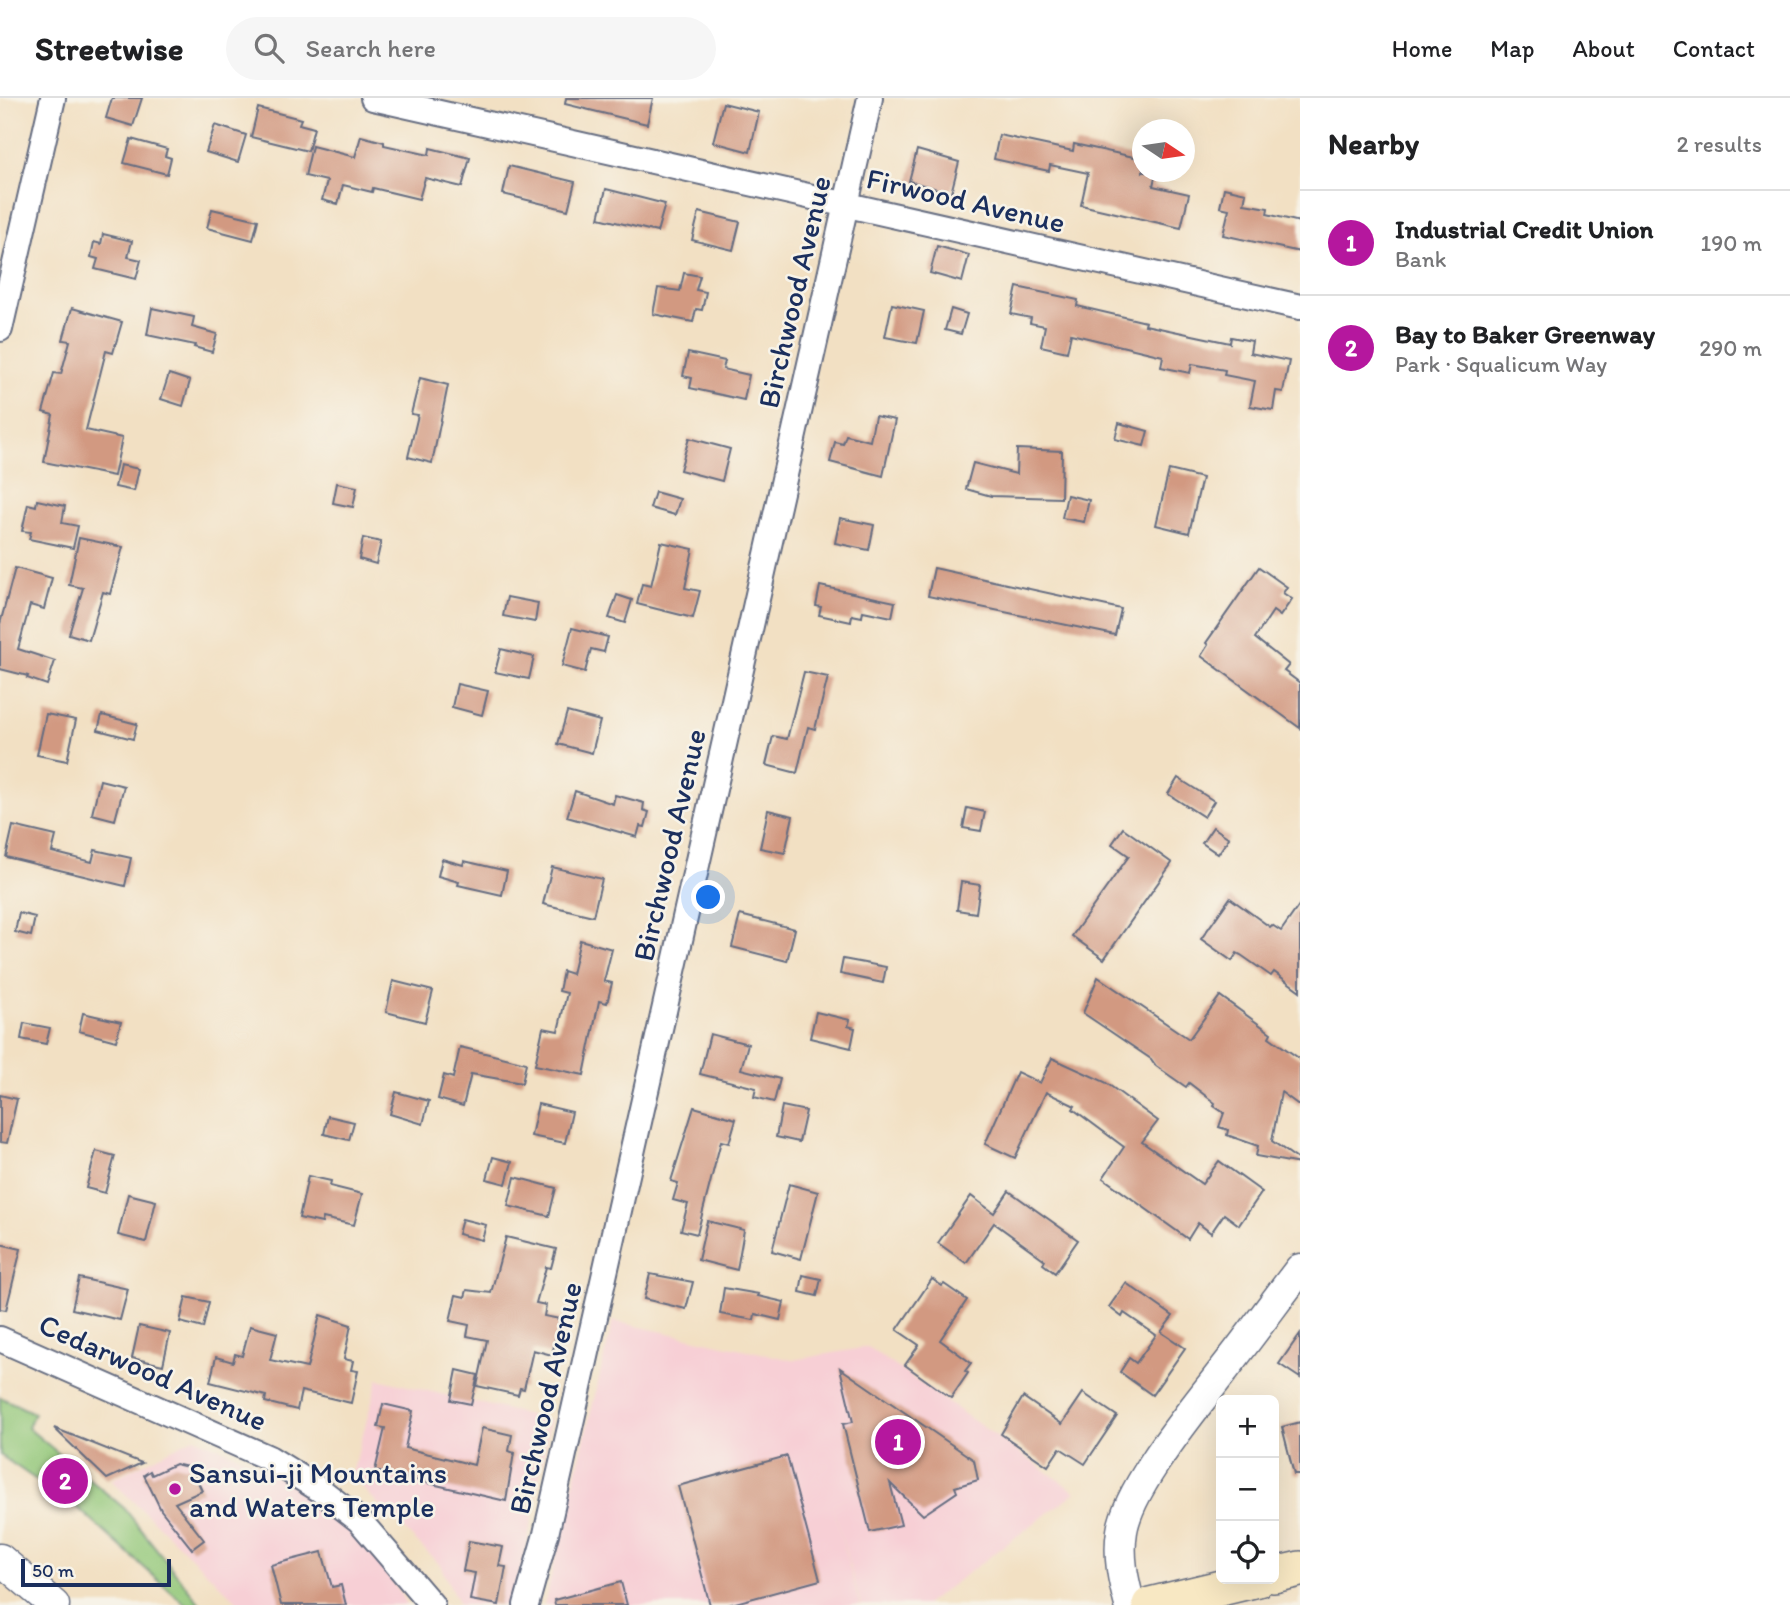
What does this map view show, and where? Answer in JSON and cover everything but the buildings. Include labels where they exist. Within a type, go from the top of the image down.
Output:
[{"type":"main road","points":[[1279,1574],[1300,1569]]},
{"type":"main road","points":[[1150,1605],[1237,1584]]},
{"type":"street","points":[[0,329],[53,98]]},
{"type":"street","name":"Firwood Avenue","points":[[373,98],[1300,307]]},
{"type":"street","name":"Birchwood Avenue","points":[[526,1605],[552,1508],[870,98]]},
{"type":"street","points":[[1130,1605],[1120,1558],[1122,1531],[1127,1513],[1180,1427],[1300,1269]]},
{"type":"street","name":"Cedarwood Avenue","points":[[0,1339],[269,1458],[319,1489],[359,1520],[432,1605]]},
{"type":"street","points":[[0,1559],[54,1605]]},
{"type":"shaded area","points":[[613,1321],[793,1360],[868,1347],[1076,1492],[925,1605],[861,1605],[831,1500],[860,1605],[544,1605]]},
{"type":"shaded area","points":[[378,1379],[550,1420],[528,1540],[514,1596],[507,1605],[459,1605],[440,1565],[351,1477]]},
{"type":"shaded area","points":[[195,1437],[248,1460],[313,1498],[346,1523],[380,1562],[407,1605],[241,1605],[111,1480]]},
{"type":"green space","points":[[0,1397],[34,1413],[28,1428],[124,1508],[201,1605],[186,1605],[80,1510],[0,1455]]},
{"type":"place","name":"Industrial Credit Union","points":[[898,1442]]},
{"type":"place","name":"Bay to Baker Greenway","points":[[65,1481]]},
{"type":"place","name":"Sansui-ji Mountains and Waters Temple","points":[[175,1489]]}]
